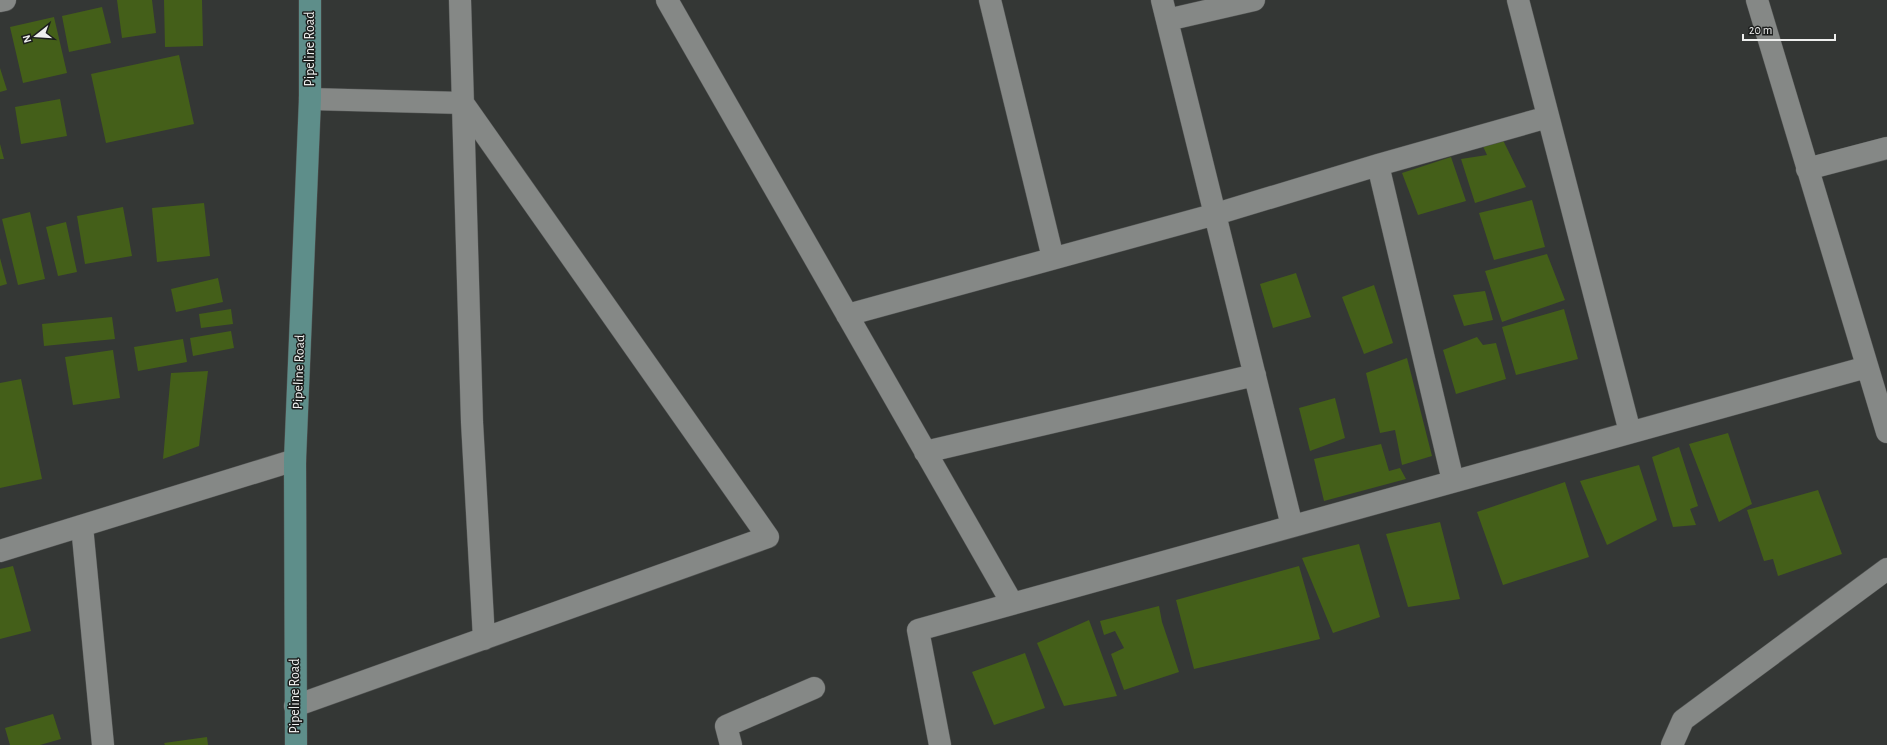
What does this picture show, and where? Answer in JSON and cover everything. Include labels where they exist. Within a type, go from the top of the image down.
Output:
[{"type":"main road","name":"Pipeline Road","points":[[296,745],[295,460],[310,99],[310,0]]},
{"type":"street","points":[[0,1],[5,0]]},
{"type":"street","points":[[460,0],[472,422],[484,639]]},
{"type":"street","points":[[667,0],[1012,604]]},
{"type":"street","points":[[990,0],[1052,258]]},
{"type":"street","points":[[1254,0],[1164,10],[1216,214],[1292,526]]},
{"type":"street","points":[[1518,0],[1630,432]]},
{"type":"street","points":[[1757,0],[1887,432]]},
{"type":"street","points":[[310,99],[463,103]]},
{"type":"street","points":[[295,706],[768,537],[463,103]]},
{"type":"street","points":[[847,315],[1216,214],[1378,165],[1548,117]]},
{"type":"street","points":[[1808,169],[1887,148]]},
{"type":"street","points":[[1378,165],[1453,481]]},
{"type":"street","points":[[940,745],[918,630],[1867,366]]},
{"type":"street","points":[[925,452],[1255,375]]},
{"type":"street","points":[[0,551],[295,460]]},
{"type":"street","points":[[82,526],[103,745]]},
{"type":"street","points":[[1672,745],[1683,720],[1887,569]]},
{"type":"street","points":[[731,745],[726,726],[814,688]]},
{"type":"building","points":[[117,0],[152,0],[156,33],[122,38]]},
{"type":"building","points":[[164,0],[202,0],[203,46],[165,47]]},
{"type":"building","points":[[102,7],[111,43],[69,52],[62,16]]},
{"type":"building","points":[[54,17],[67,73],[23,83],[10,27]]},
{"type":"building","points":[[179,55],[194,124],[106,143],[91,74]]},
{"type":"building","points":[[0,68],[7,90],[0,92]]},
{"type":"building","points":[[60,99],[67,136],[21,144],[15,107]]},
{"type":"building","points":[[1501,136],[1526,187],[1475,203],[1461,159],[1487,155],[1481,142]]},
{"type":"building","points":[[0,144],[4,159],[0,159]]},
{"type":"building","points":[[1451,157],[1466,201],[1418,215],[1402,173]]},
{"type":"building","points":[[1532,200],[1545,247],[1494,260],[1479,213]]},
{"type":"building","points":[[204,203],[210,256],[157,262],[152,208]]},
{"type":"building","points":[[123,207],[132,256],[85,264],[77,216]]},
{"type":"building","points":[[30,212],[45,279],[18,285],[2,219]]},
{"type":"building","points":[[66,222],[77,272],[58,276],[46,227]]},
{"type":"building","points":[[1547,254],[1565,300],[1502,322],[1485,271]]},
{"type":"building","points":[[0,258],[7,284],[0,286]]},
{"type":"building","points":[[1296,273],[1311,317],[1273,328],[1260,284]]},
{"type":"building","points":[[218,278],[223,302],[176,312],[171,289]]},
{"type":"building","points":[[1374,285],[1393,343],[1364,354],[1342,297]]},
{"type":"building","points":[[1485,291],[1493,320],[1464,326],[1453,295]]},
{"type":"building","points":[[231,309],[233,324],[201,328],[199,314]]},
{"type":"building","points":[[1564,309],[1578,359],[1516,375],[1502,327]]},
{"type":"building","points":[[112,317],[115,339],[44,346],[42,324]]},
{"type":"building","points":[[231,331],[234,348],[193,356],[190,338]]},
{"type":"building","points":[[1477,337],[1483,345],[1496,343],[1506,379],[1456,394],[1443,350]]},
{"type":"building","points":[[183,339],[187,362],[138,371],[134,347]]},
{"type":"building","points":[[113,350],[120,398],[73,405],[65,357]]},
{"type":"building","points":[[1407,358],[1432,456],[1402,465],[1395,430],[1380,433],[1366,373]]},
{"type":"building","points":[[208,371],[199,446],[163,459],[171,373]]},
{"type":"building","points":[[21,379],[42,479],[0,488],[0,383]]},
{"type":"building","points":[[1335,398],[1345,438],[1310,451],[1299,408]]},
{"type":"building","points":[[1728,433],[1752,504],[1719,522],[1689,444]]},
{"type":"building","points":[[1381,444],[1389,471],[1400,468],[1406,479],[1324,501],[1314,459]]},
{"type":"building","points":[[1679,447],[1698,506],[1690,509],[1696,525],[1673,527],[1652,457]]},
{"type":"building","points":[[1639,465],[1657,520],[1607,545],[1580,481]]},
{"type":"building","points":[[1565,482],[1589,557],[1503,585],[1477,512]]},
{"type":"building","points":[[1818,490],[1842,554],[1778,576],[1773,559],[1764,561],[1747,510]]},
{"type":"building","points":[[1440,522],[1460,599],[1408,607],[1386,534]]},
{"type":"building","points":[[1359,544],[1380,617],[1333,633],[1302,558]]},
{"type":"building","points":[[13,566],[31,631],[0,639],[0,569]]},
{"type":"building","points":[[1299,566],[1320,639],[1194,669],[1176,600]]},
{"type":"building","points":[[1159,606],[1162,622],[1179,672],[1124,690],[1111,654],[1124,648],[1115,631],[1104,635],[1100,621]]},
{"type":"building","points":[[1089,620],[1117,696],[1064,706],[1037,643]]},
{"type":"building","points":[[1025,653],[1045,708],[994,725],[972,672]]},
{"type":"building","points":[[53,714],[61,739],[40,745],[10,745],[5,728]]},
{"type":"building","points":[[207,737],[208,745],[165,745],[164,743]]}]
